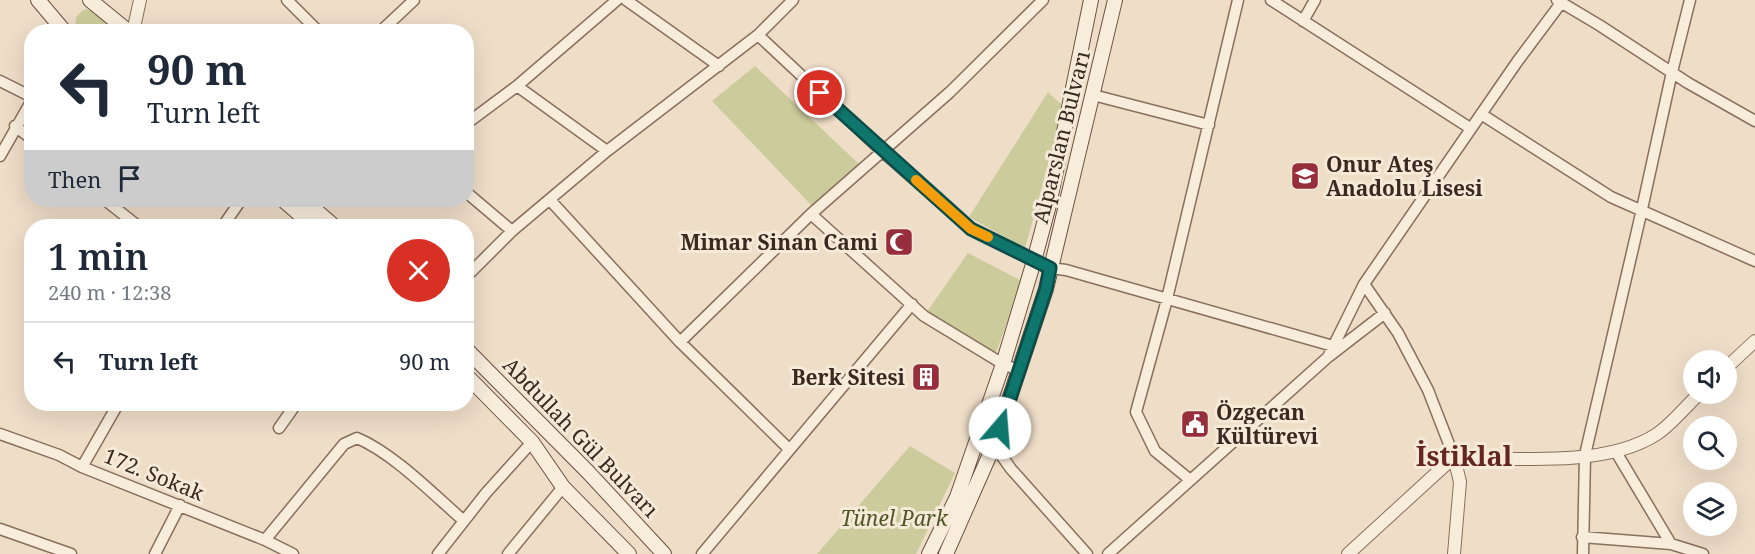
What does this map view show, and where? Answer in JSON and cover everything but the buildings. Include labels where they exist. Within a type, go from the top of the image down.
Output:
[{"type":"main road","points":[[38,0],[58,24]]},
{"type":"main road","points":[[90,0],[121,24]]},
{"type":"main road","name":"Alparslan Bulvarı","points":[[929,554],[957,497],[1003,364],[1034,261],[1091,0]]},
{"type":"main road","name":"Alparslan Bulvarı","points":[[946,554],[994,445],[1046,289],[1115,0]]},
{"type":"main road","points":[[291,207],[305,219]]},
{"type":"main road","points":[[312,207],[326,219]]},
{"type":"main road","name":"Abdullah Gül Bulvarı","points":[[474,357],[588,472],[664,554]]},
{"type":"main road","name":"Abdullah Gül Bulvarı","points":[[474,383],[532,442],[563,488],[629,554]]},
{"type":"street","points":[[133,24],[140,0]]},
{"type":"street","points":[[287,0],[311,24]]},
{"type":"street","points":[[388,24],[414,0]]},
{"type":"street","points":[[474,118],[516,86],[616,0]]},
{"type":"street","points":[[627,0],[719,66]]},
{"type":"street","points":[[474,269],[512,231],[607,151],[758,35],[793,0]]},
{"type":"street","points":[[680,342],[811,214],[950,92],[1043,0]]},
{"type":"street","points":[[1189,479],[1155,451],[1136,412],[1168,298],[1238,0]]},
{"type":"street","points":[[1271,0],[1470,128]]},
{"type":"street","points":[[1303,21],[1315,0]]},
{"type":"street","points":[[1583,554],[1585,455],[1690,0]]},
{"type":"street","points":[[1328,357],[1364,284],[1559,1],[1755,121]]},
{"type":"street","points":[[758,35],[971,229],[1050,268],[1066,270],[1168,298],[1333,346]]},
{"type":"street","points":[[0,81],[24,94]]},
{"type":"street","points":[[516,86],[607,151]]},
{"type":"street","points":[[1093,95],[1209,125]]},
{"type":"street","points":[[0,156],[24,112]]},
{"type":"street","points":[[1480,114],[1611,197],[1755,261]]},
{"type":"street","points":[[15,126],[24,133]]},
{"type":"street","points":[[474,199],[512,231]]},
{"type":"street","points":[[550,200],[680,342],[789,449]]},
{"type":"street","points":[[114,207],[129,219]]},
{"type":"street","points":[[811,214],[924,316],[1003,364],[1020,371]]},
{"type":"street","points":[[1364,284],[1385,313],[1428,390],[1454,457],[1460,482],[1454,554]]},
{"type":"street","points":[[702,554],[912,304]]},
{"type":"street","points":[[1108,554],[1189,479],[1328,357],[1385,313]]},
{"type":"street","points":[[1737,358],[1755,341]]},
{"type":"street","points":[[1348,554],[1454,457],[1557,458],[1616,452],[1657,434],[1688,404]]},
{"type":"street","points":[[82,467],[114,411]]},
{"type":"street","points":[[279,428],[291,411]]},
{"type":"street","name":"172. Sokak","points":[[0,434],[59,455],[82,467],[265,540],[293,554]]},
{"type":"street","points":[[265,540],[344,444],[357,438],[370,444],[412,476],[464,521]]},
{"type":"street","points":[[438,554],[486,493],[532,442]]},
{"type":"street","points":[[994,445],[1011,469],[1087,554]]},
{"type":"street","points":[[1616,452],[1671,544]]},
{"type":"street","points":[[508,554],[563,488]]},
{"type":"street","points":[[154,554],[180,505]]},
{"type":"street","points":[[0,529],[71,554]]},
{"type":"street","points":[[1582,537],[1671,544],[1703,554]]},
{"type":"green space","points":[[86,9],[95,12],[107,24],[76,24],[76,18]]},
{"type":"green space","points":[[755,66],[860,165],[815,209],[712,101]]},
{"type":"green space","points":[[1048,92],[1064,107],[1025,248],[969,217]]},
{"type":"green space","points":[[968,253],[1022,281],[994,358],[924,316]]},
{"type":"green space","name":"Tünel Park","points":[[910,446],[955,473],[916,554],[817,554]]},
{"type":"slow traffic","points":[[916,180],[971,229],[988,237]]},
{"type":"place","name":"Onur Ateş Anadolu Lisesi","points":[[1305,176]]},
{"type":"place","name":"Mimar Sinan Cami","points":[[899,242]]},
{"type":"place","name":"Berk Sitesi","points":[[926,377]]},
{"type":"place","name":"Özgecan Kültürevi","points":[[1195,424]]},
{"type":"district","name":"İstiklal","points":[[1464,455]]},
{"type":"route","points":[[820,93],[971,229],[1050,268],[1046,289],[1000,428]]}]
